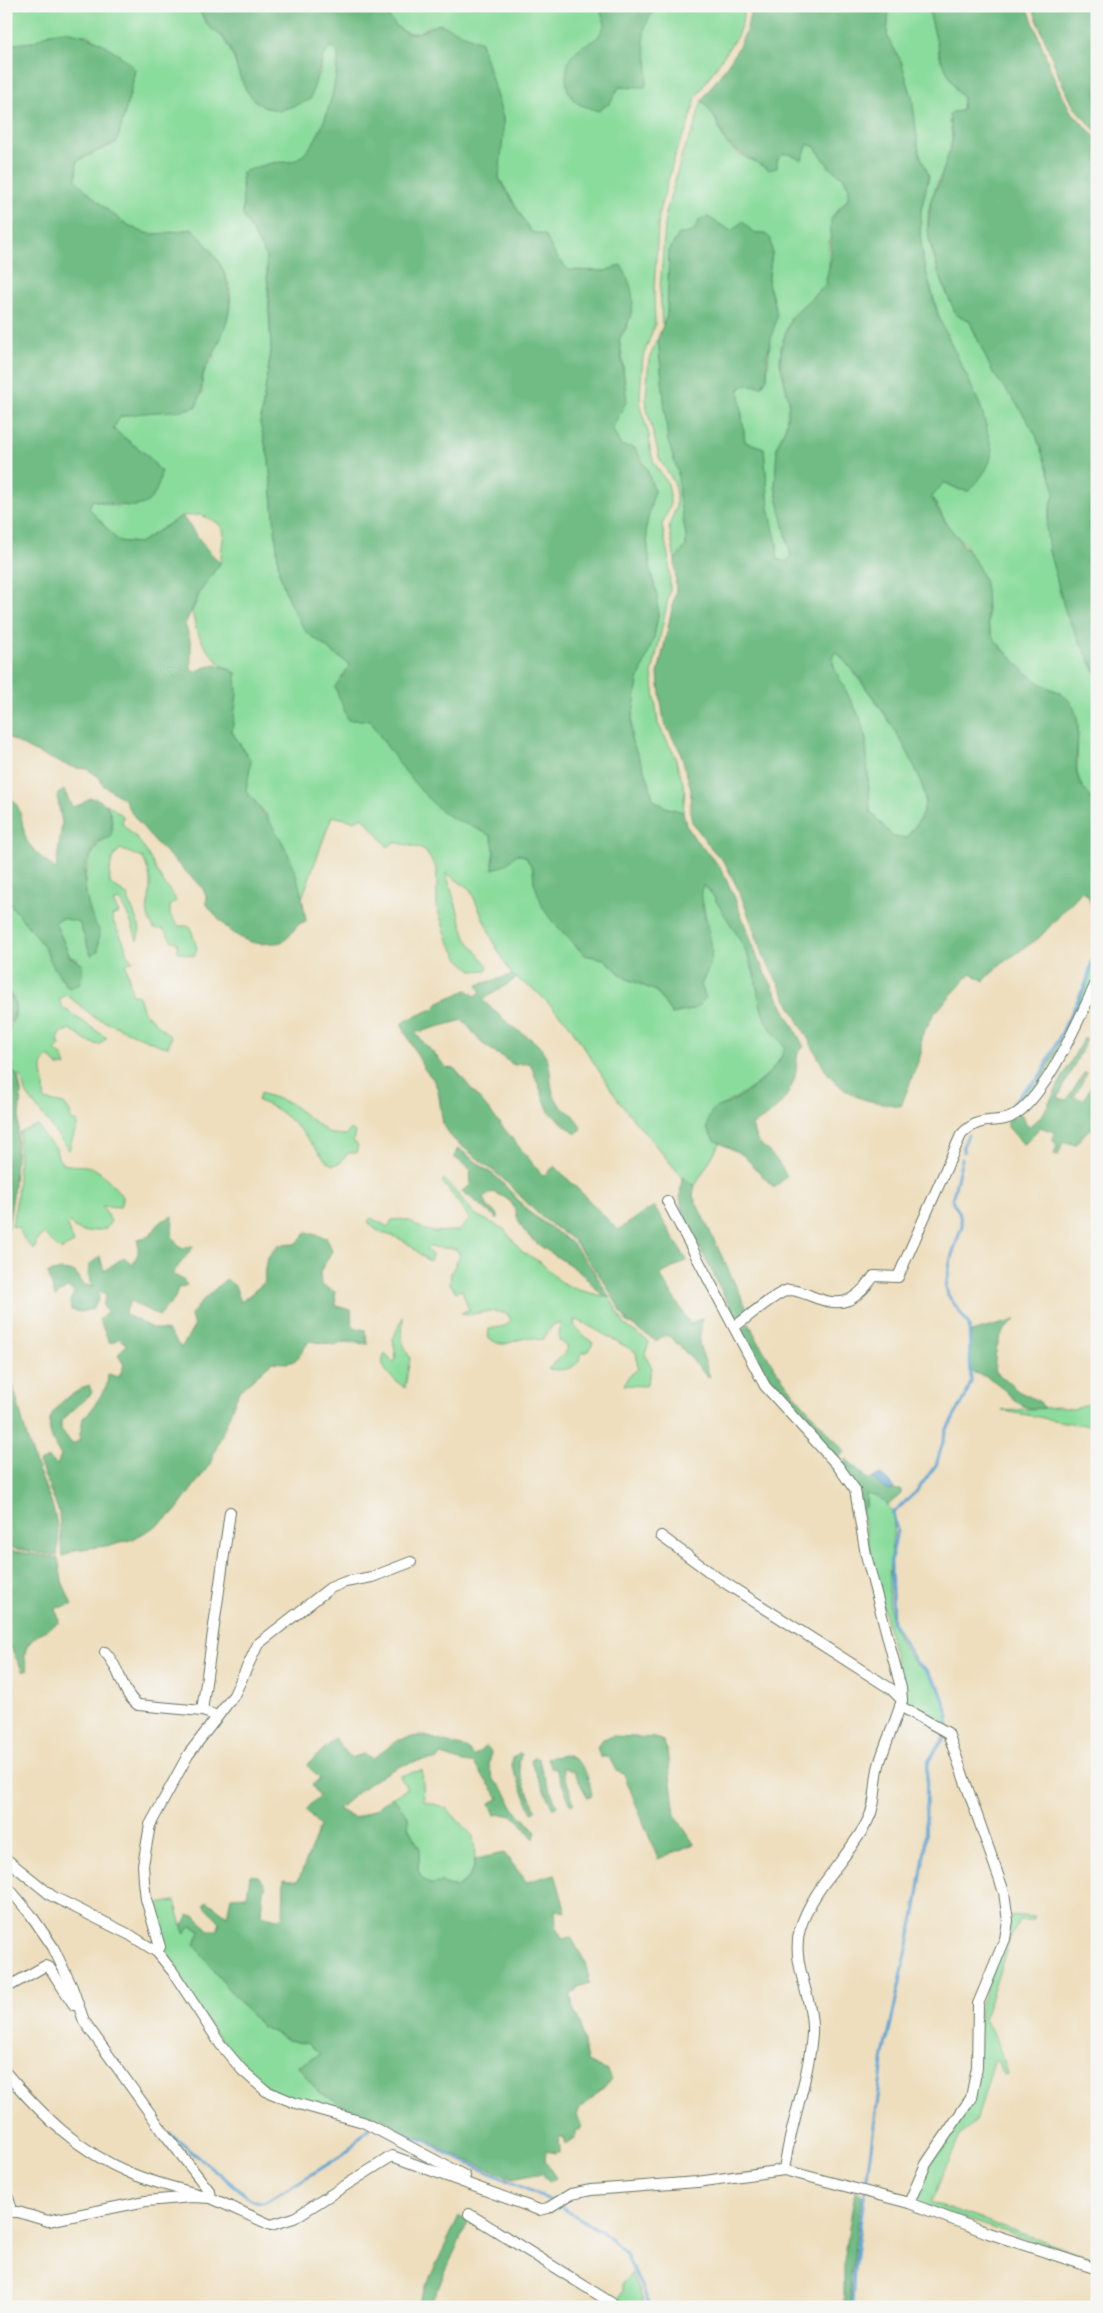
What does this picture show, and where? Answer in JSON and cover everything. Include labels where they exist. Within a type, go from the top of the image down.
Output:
[{"type":"street","points":[[734,1328],[786,1291],[800,1292],[828,1303],[836,1304],[852,1299],[874,1276],[898,1277],[961,1135],[981,1121],[1002,1120],[1020,1112],[1038,1091],[1061,1055],[1097,981]]},
{"type":"street","points":[[667,1201],[765,1386],[838,1466],[855,1490],[866,1555],[901,1688],[901,1703],[879,1765],[869,1818],[820,1889],[800,1928],[798,1940],[800,1967],[809,2006],[812,2033],[796,2120],[786,2154],[784,2170]]},
{"type":"street","points":[[202,1711],[230,1512]]},
{"type":"street","points":[[661,1536],[719,1579],[891,1689],[901,1703],[948,1733],[1004,1892],[1008,1921],[1004,1939],[978,2004],[978,2067],[971,2098],[926,2164],[909,2203]]},
{"type":"street","points":[[157,1952],[160,1948],[146,1899],[143,1865],[150,1825],[188,1755],[234,1695],[258,1644],[330,1588],[345,1582],[372,1577],[411,1562]]},
{"type":"street","points":[[106,1652],[119,1671],[130,1700],[138,1705],[202,1711],[218,1716]]},
{"type":"street","points":[[6,1859],[52,1896],[130,1935],[157,1952],[173,1972],[220,2045],[260,2087],[295,2102],[349,2116],[373,2126],[396,2141],[505,2196]]},
{"type":"street","points":[[6,1885],[31,1915],[53,1947],[72,1987],[84,2020]]},
{"type":"street","points":[[6,1988],[45,1966],[49,1967],[164,2133],[210,2192],[211,2198]]},
{"type":"street","points":[[6,2072],[48,2120],[73,2141],[131,2174],[211,2198],[271,2225],[280,2224],[294,2218],[392,2156],[540,2210],[571,2194],[591,2190],[697,2182],[784,2170],[909,2203],[988,2233],[1097,2269]]},
{"type":"street","points":[[6,2191],[10,2204],[7,2212],[48,2221],[146,2201],[211,2198]]},
{"type":"street","points":[[469,2214],[618,2307]]},
{"type":"green space","points":[[6,6],[197,6],[207,24],[224,39],[243,83],[254,99],[262,106],[320,74],[323,57],[331,46],[338,53],[335,79],[328,110],[322,126],[307,151],[295,161],[272,163],[242,173],[243,215],[266,256],[271,351],[260,423],[269,460],[279,572],[289,602],[324,646],[350,665],[370,720],[386,745],[413,780],[449,816],[492,836],[494,849],[492,863],[506,865],[517,854],[525,856],[533,869],[534,882],[573,944],[585,955],[604,959],[625,978],[657,991],[672,1014],[695,1009],[701,985],[711,961],[708,927],[701,894],[703,885],[718,902],[733,926],[751,964],[765,1019],[785,1047],[781,1057],[766,1076],[746,1092],[714,1109],[714,1140],[720,1143],[695,1186],[682,1177],[620,1103],[568,1023],[537,992],[512,975],[495,945],[470,889],[446,873],[466,938],[488,966],[487,970],[473,971],[459,959],[448,940],[437,908],[437,869],[424,849],[394,842],[388,847],[363,817],[354,821],[332,816],[302,898],[266,814],[246,791],[251,761],[232,732],[236,673],[220,664],[205,647],[196,629],[192,612],[200,592],[220,563],[224,532],[218,523],[201,515],[182,516],[139,543],[118,541],[89,508],[92,500],[120,507],[161,472],[147,455],[113,429],[120,417],[141,411],[157,410],[202,394],[204,372],[212,360],[229,314],[231,297],[226,275],[208,246],[193,229],[155,234],[145,233],[112,214],[76,180],[77,161],[117,142],[135,69],[125,59],[88,35],[50,33],[33,42],[6,45]]},
{"type":"green space","points":[[197,6],[385,6],[386,11],[396,26],[411,34],[440,24],[481,42],[503,118],[499,178],[531,232],[545,235],[554,253],[568,270],[605,271],[621,265],[626,275],[633,302],[629,320],[619,339],[627,401],[612,428],[620,445],[635,448],[647,469],[654,491],[646,528],[650,568],[657,595],[658,616],[654,637],[638,681],[631,739],[648,779],[653,799],[665,807],[683,812],[686,825],[695,839],[720,867],[734,896],[758,959],[804,1047],[798,1052],[795,1076],[789,1092],[773,1111],[752,1125],[756,1139],[776,1159],[787,1176],[774,1188],[743,1155],[714,1140],[707,1129],[709,1117],[713,1110],[739,1097],[771,1072],[782,1056],[785,1047],[765,1019],[754,974],[744,948],[709,890],[703,885],[702,903],[712,950],[709,966],[701,985],[706,998],[695,1009],[672,1014],[656,991],[625,978],[604,959],[585,955],[552,921],[543,908],[534,882],[533,869],[525,856],[517,854],[506,865],[493,869],[494,849],[491,836],[450,817],[429,800],[395,758],[370,720],[348,720],[335,687],[350,665],[306,632],[289,602],[279,572],[269,460],[260,423],[271,351],[266,256],[243,215],[242,172],[272,163],[295,161],[307,151],[322,126],[328,110],[335,79],[338,53],[331,46],[323,57],[310,100],[279,111],[262,106],[246,90],[237,70],[235,59],[223,37],[208,26]]},
{"type":"green space","points":[[385,6],[599,6],[606,24],[599,38],[574,53],[610,103],[619,87],[632,88],[646,21],[657,6],[744,6],[742,24],[737,36],[696,97],[687,129],[677,149],[659,212],[654,290],[655,324],[643,357],[640,395],[641,410],[649,435],[654,463],[668,484],[670,495],[670,506],[662,525],[669,561],[670,590],[652,674],[658,724],[674,754],[685,790],[683,812],[665,807],[653,799],[648,779],[631,739],[638,681],[654,637],[658,616],[657,595],[650,568],[646,528],[654,491],[647,469],[620,445],[612,428],[621,408],[624,385],[623,361],[619,339],[628,326],[621,265],[605,271],[568,270],[554,253],[545,236],[531,232],[499,178],[503,118],[481,43],[462,35],[430,26],[417,33],[410,33],[400,29],[392,21]]},
{"type":"green space","points":[[599,6],[657,6],[645,29],[644,38],[648,74],[645,87],[619,87],[610,103],[598,111],[581,105],[572,98],[566,78],[568,63],[571,57],[580,48],[595,39],[605,24]]},
{"type":"green space","points":[[750,6],[889,6],[887,36],[901,61],[912,97],[919,152],[929,176],[921,210],[920,235],[924,264],[938,316],[981,407],[992,449],[988,467],[969,491],[960,490],[944,482],[932,497],[943,519],[979,568],[986,587],[989,627],[996,641],[1028,674],[1064,696],[1071,703],[1075,711],[1078,729],[1076,765],[1078,779],[1094,802],[1097,812],[1097,911],[1094,912],[1088,895],[1082,891],[1039,938],[998,966],[984,981],[971,973],[934,1014],[921,1037],[921,1054],[901,1106],[859,1097],[842,1088],[825,1070],[764,957],[740,893],[725,863],[711,848],[692,822],[690,811],[691,789],[680,751],[664,722],[658,674],[676,590],[675,560],[686,546],[686,535],[679,496],[678,472],[668,441],[658,338],[667,315],[669,251],[679,234],[690,233],[695,229],[700,219],[708,217],[731,231],[743,221],[753,233],[765,233],[771,239],[772,253],[768,283],[777,315],[767,356],[767,377],[762,386],[745,385],[739,389],[745,442],[764,448],[769,508],[777,544],[777,559],[785,562],[791,556],[775,487],[777,446],[786,426],[789,401],[780,363],[781,347],[791,317],[825,285],[831,258],[831,219],[848,199],[849,188],[844,178],[830,168],[815,147],[808,144],[802,160],[790,154],[783,154],[777,160],[777,168],[769,170],[734,149],[726,142],[716,119],[702,100],[734,56],[746,32]],"holes":[[[836,652],[876,701],[904,745],[922,786],[925,806],[919,821],[906,838],[893,837],[870,811],[866,740],[860,718],[835,670],[832,657]]]},
{"type":"green space","points":[[889,6],[928,6],[941,60],[957,91],[963,98],[962,111],[958,111],[949,121],[952,133],[951,145],[930,204],[928,225],[930,243],[950,302],[960,315],[969,320],[993,373],[1019,407],[1036,435],[1055,491],[1048,515],[1049,551],[1066,614],[1097,675],[1097,807],[1083,790],[1077,773],[1078,729],[1076,714],[1070,703],[1059,692],[1042,685],[1025,672],[994,639],[988,625],[988,610],[966,545],[950,529],[932,497],[943,482],[960,490],[984,418],[969,380],[942,327],[924,264],[920,234],[921,210],[929,176],[919,152],[912,97],[901,61],[887,36]]},
{"type":"green space","points":[[928,6],[1027,6],[1055,81],[1070,110],[1097,139],[1097,675],[1066,614],[1049,551],[1046,527],[1055,491],[1036,435],[1019,407],[993,373],[969,320],[956,315],[940,276],[929,237],[928,226],[931,200],[940,181],[953,139],[949,115],[952,112],[962,111],[963,98],[957,91],[941,60]]},
{"type":"green space","points":[[1032,6],[1097,6],[1097,132],[1074,107],[1060,79]]},
{"type":"green space","points":[[65,31],[86,36],[103,44],[135,69],[117,142],[77,161],[76,180],[112,214],[145,233],[155,234],[193,229],[208,246],[219,263],[226,279],[229,311],[225,328],[204,371],[200,396],[196,407],[120,417],[113,429],[147,455],[161,472],[152,498],[136,506],[92,500],[89,508],[118,541],[139,543],[182,516],[220,563],[200,592],[185,624],[191,643],[191,669],[195,672],[215,665],[236,673],[237,694],[232,732],[251,761],[246,791],[270,822],[287,851],[303,901],[306,921],[279,943],[261,944],[251,942],[226,927],[206,903],[207,898],[202,887],[155,842],[130,811],[125,800],[103,785],[99,777],[87,769],[61,763],[31,750],[6,736],[6,45],[33,42],[50,33]]},
{"type":"green space","points":[[702,100],[712,114],[725,141],[737,153],[761,162],[769,162],[783,154],[790,153],[801,160],[808,144],[815,147],[830,168],[844,178],[849,188],[848,199],[834,214],[829,243],[829,271],[825,285],[791,317],[781,347],[780,363],[789,401],[786,426],[777,446],[775,487],[791,556],[785,562],[777,559],[777,544],[769,508],[764,448],[745,442],[739,389],[745,385],[762,386],[767,377],[774,300],[768,283],[772,253],[765,233],[754,233],[743,222],[731,231],[708,217],[700,219],[695,229],[690,233],[679,234],[669,251],[667,315],[666,322],[662,325],[660,290],[666,213],[683,151],[693,131]]},
{"type":"green space","points":[[658,338],[668,441],[678,472],[679,496],[686,535],[686,546],[675,560],[669,526],[676,508],[674,482],[660,460],[647,409],[646,396],[649,359]]},
{"type":"green space","points":[[836,651],[876,701],[915,766],[922,785],[925,807],[919,821],[906,838],[893,837],[870,811],[866,740],[860,718],[835,670],[832,657]]},
{"type":"green space","points":[[64,790],[72,807],[82,804],[89,798],[102,802],[109,811],[112,823],[111,837],[98,842],[85,867],[84,874],[87,900],[92,917],[99,929],[98,951],[91,955],[79,922],[61,918],[55,922],[70,957],[82,964],[82,976],[79,984],[69,988],[54,968],[43,945],[6,899],[6,795],[16,803],[21,814],[24,833],[28,842],[40,856],[56,869],[62,823],[57,795]]},
{"type":"green space","points":[[106,803],[123,816],[122,824],[146,851],[176,901],[170,905],[170,915],[178,926],[190,926],[197,948],[194,956],[178,952],[177,942],[172,941],[163,929],[154,929],[147,912],[150,882],[143,858],[120,849],[111,865],[110,884],[127,895],[140,929],[137,940],[127,914],[119,900],[113,902],[119,913],[112,916],[124,943],[126,953],[133,961],[126,964],[132,994],[139,996],[144,1012],[171,1037],[168,1047],[159,1045],[94,1017],[67,995],[59,999],[63,1008],[107,1038],[99,1045],[86,1041],[70,1029],[62,1032],[58,1039],[60,1046],[55,1051],[63,1057],[66,1066],[58,1066],[49,1056],[42,1066],[45,1100],[64,1104],[70,1112],[71,1120],[78,1122],[69,1150],[25,1092],[21,1076],[18,1077],[10,1064],[7,1039],[8,1031],[15,1018],[15,1000],[6,989],[6,899],[43,945],[61,979],[69,988],[82,976],[77,959],[70,957],[55,922],[67,918],[79,922],[91,955],[98,951],[85,886],[90,858],[99,844],[113,829],[111,815]]},
{"type":"green space","points":[[1097,949],[1097,976],[1079,1014],[1034,1093],[1008,1116],[1028,1089],[1037,1084],[1057,1049],[1088,982]]},
{"type":"green space","points":[[512,975],[517,978],[483,1000],[509,1024],[533,1040],[541,1048],[549,1065],[554,1095],[560,1106],[576,1118],[581,1129],[576,1134],[549,1112],[530,1063],[514,1065],[483,1044],[463,1020],[415,1033],[447,1068],[455,1069],[543,1176],[555,1166],[618,1230],[654,1206],[687,1260],[660,1275],[690,1324],[702,1318],[699,1344],[710,1377],[672,1338],[665,1335],[656,1341],[627,1322],[605,1283],[573,1240],[540,1216],[501,1177],[453,1139],[443,1124],[438,1090],[433,1079],[425,1070],[401,1024],[435,1008],[439,1002],[467,990],[475,996],[481,992],[477,985]]},
{"type":"green space","points":[[6,989],[12,998],[15,1011],[8,1025],[9,1039],[6,1042]]},
{"type":"green space","points":[[1083,1039],[1087,1039],[1058,1098],[1067,1100],[1084,1073],[1087,1073],[1074,1097],[1084,1100],[1091,1085],[1094,1088],[1092,1097],[1097,1098],[1097,1127],[1087,1131],[1075,1145],[1066,1142],[1062,1144],[1058,1156],[1054,1155],[1057,1145],[1053,1141],[1054,1132],[1040,1127],[1024,1145],[1008,1127],[1006,1120],[1021,1114],[1028,1127],[1042,1116]]},
{"type":"green space","points":[[6,1056],[13,1065],[12,1071],[18,1077],[21,1092],[13,1197],[7,1234],[9,1271],[6,1288]]},
{"type":"green space","points":[[260,1093],[290,1103],[330,1134],[346,1135],[351,1129],[355,1132],[353,1141],[358,1145],[356,1153],[348,1153],[340,1163],[333,1165],[327,1162],[288,1118],[269,1105],[258,1101]]},
{"type":"green space","points":[[38,1125],[44,1137],[56,1148],[61,1161],[65,1164],[95,1169],[123,1197],[120,1207],[102,1206],[111,1221],[106,1229],[84,1232],[74,1228],[70,1221],[67,1226],[74,1243],[60,1250],[44,1234],[38,1238],[34,1250],[24,1239],[19,1228],[12,1226],[17,1197],[20,1132]]},
{"type":"green space","points":[[458,1148],[499,1179],[529,1212],[571,1242],[593,1270],[610,1298],[600,1293],[580,1273],[531,1238],[525,1232],[512,1204],[508,1200],[492,1192],[484,1198],[488,1207],[498,1215],[498,1219],[462,1191],[471,1185],[470,1169],[454,1157]]},
{"type":"green space","points":[[682,1177],[695,1186],[693,1196],[748,1311],[738,1323],[682,1213],[680,1196]]},
{"type":"green space","points":[[444,1179],[476,1215],[504,1229],[521,1251],[540,1262],[561,1282],[575,1289],[610,1298],[625,1325],[649,1342],[645,1354],[652,1368],[646,1386],[624,1385],[628,1377],[638,1369],[636,1352],[580,1321],[574,1320],[575,1328],[593,1343],[589,1351],[582,1353],[577,1363],[569,1368],[559,1370],[548,1369],[564,1354],[568,1347],[559,1340],[560,1322],[553,1325],[542,1340],[527,1338],[505,1344],[493,1341],[488,1337],[489,1329],[505,1326],[511,1320],[507,1314],[493,1311],[473,1314],[461,1313],[469,1310],[462,1290],[456,1292],[450,1284],[451,1273],[460,1255],[456,1249],[429,1247],[426,1249],[432,1255],[430,1261],[406,1242],[375,1229],[368,1221],[371,1218],[388,1227],[392,1220],[398,1219],[430,1231],[459,1231],[469,1220],[465,1211],[442,1182]]},
{"type":"green space","points":[[173,1216],[172,1236],[180,1248],[194,1246],[172,1274],[182,1279],[187,1285],[178,1288],[175,1298],[159,1316],[130,1301],[125,1314],[152,1328],[168,1331],[181,1348],[194,1327],[191,1315],[204,1299],[226,1279],[235,1286],[241,1302],[265,1282],[267,1262],[271,1253],[278,1245],[295,1244],[307,1232],[327,1238],[332,1251],[320,1272],[321,1285],[335,1292],[336,1306],[351,1310],[352,1327],[365,1330],[368,1344],[345,1342],[337,1345],[309,1341],[295,1360],[286,1363],[272,1362],[239,1391],[210,1464],[175,1512],[158,1525],[133,1539],[113,1545],[75,1550],[62,1557],[59,1512],[39,1462],[49,1458],[57,1465],[61,1456],[51,1434],[50,1423],[52,1415],[56,1408],[68,1397],[89,1385],[92,1393],[61,1421],[61,1429],[72,1444],[79,1441],[83,1418],[92,1409],[103,1392],[107,1384],[108,1374],[119,1377],[124,1365],[118,1355],[126,1345],[120,1338],[110,1343],[99,1320],[107,1312],[103,1306],[106,1294],[99,1291],[98,1301],[92,1309],[81,1312],[71,1310],[70,1301],[74,1293],[68,1287],[55,1297],[48,1273],[61,1270],[75,1272],[82,1284],[93,1287],[88,1275],[89,1265],[100,1256],[104,1271],[124,1257],[133,1265],[138,1253],[138,1239],[150,1236],[160,1222]]},
{"type":"green space","points":[[403,1317],[402,1341],[410,1358],[405,1388],[388,1373],[383,1364],[385,1354],[393,1363],[396,1358],[393,1338]]},
{"type":"green space","points":[[1016,1320],[1005,1330],[998,1342],[995,1356],[995,1371],[1018,1391],[1040,1402],[1044,1408],[1034,1409],[1026,1407],[1013,1399],[995,1382],[987,1377],[971,1372],[969,1351],[971,1332]]},
{"type":"green space","points":[[749,1323],[758,1342],[780,1375],[845,1452],[838,1458],[833,1456],[767,1380],[740,1333]]},
{"type":"green space","points":[[6,1365],[32,1453],[55,1515],[58,1541],[57,1556],[6,1547]]},
{"type":"green space","points":[[1097,1401],[1097,1426],[1002,1411],[1057,1407],[1074,1409]]},
{"type":"green space","points":[[846,1459],[869,1480],[873,1478],[884,1489],[901,1490],[901,1494],[888,1505],[878,1497],[866,1494],[866,1506],[861,1511],[841,1466]]},
{"type":"green space","points":[[866,1494],[878,1497],[886,1503],[891,1511],[894,1530],[889,1590],[892,1623],[901,1643],[913,1661],[931,1676],[940,1690],[948,1714],[946,1729],[907,1705],[905,1701],[861,1511],[866,1506]]},
{"type":"green space","points":[[6,1550],[58,1558],[62,1581],[72,1605],[56,1608],[59,1622],[37,1636],[27,1646],[25,1661],[28,1670],[23,1672],[6,1638]]},
{"type":"green space","points":[[422,1735],[468,1749],[473,1757],[486,1746],[491,1752],[489,1766],[493,1779],[507,1794],[513,1808],[536,1831],[534,1839],[514,1817],[495,1815],[490,1803],[499,1798],[473,1763],[441,1755],[438,1760],[410,1763],[384,1774],[359,1791],[338,1809],[354,1818],[374,1810],[392,1797],[407,1815],[408,1827],[420,1849],[419,1872],[429,1884],[442,1883],[457,1887],[470,1876],[476,1859],[504,1853],[527,1882],[555,1874],[566,1912],[555,1910],[556,1927],[562,1939],[571,1937],[585,1962],[590,1983],[578,1987],[571,1994],[573,2010],[581,2026],[587,2062],[608,2071],[611,2081],[580,2109],[577,2115],[581,2124],[579,2130],[575,2130],[575,2138],[566,2144],[564,2138],[559,2136],[560,2151],[555,2153],[546,2151],[545,2161],[556,2178],[549,2182],[542,2173],[512,2179],[447,2152],[431,2141],[399,2129],[382,2118],[359,2116],[333,2099],[319,2093],[298,2066],[320,2054],[308,2044],[288,2040],[261,2026],[225,1985],[195,1945],[200,1931],[191,1926],[185,1933],[182,1928],[189,1915],[196,1916],[208,1930],[217,1930],[220,1923],[204,1905],[207,1901],[227,1916],[231,1897],[247,1896],[250,1875],[258,1876],[266,1886],[263,1891],[261,1915],[277,1919],[283,1915],[284,1879],[298,1881],[320,1826],[306,1810],[319,1796],[312,1785],[320,1779],[307,1765],[335,1739],[351,1758],[363,1754],[372,1759],[399,1740]]},
{"type":"green space","points":[[613,1736],[655,1738],[663,1741],[667,1750],[675,1815],[694,1844],[658,1859],[624,1774],[616,1771],[609,1757],[600,1757],[597,1747],[603,1739]]},
{"type":"green space","points":[[519,1753],[522,1754],[520,1760],[521,1775],[536,1810],[532,1813],[512,1766],[512,1758]]},
{"type":"green space","points":[[565,1755],[578,1761],[582,1766],[592,1796],[588,1798],[574,1772],[562,1767],[574,1803],[571,1805],[556,1769],[551,1768],[547,1758]]},
{"type":"green space","points":[[533,1757],[539,1759],[542,1772],[557,1805],[553,1809],[531,1762]]},
{"type":"green space","points":[[422,1770],[424,1801],[446,1808],[473,1836],[475,1859],[472,1871],[456,1887],[442,1883],[428,1884],[420,1875],[418,1868],[420,1849],[408,1827],[408,1816],[393,1797],[407,1789],[400,1776]]},
{"type":"green space","points":[[175,1901],[184,1933],[191,1926],[200,1931],[195,1945],[225,1985],[261,2026],[288,2040],[308,2044],[321,2054],[298,2066],[319,2093],[333,2099],[359,2116],[280,2094],[253,2078],[210,2027],[164,1951],[151,1905]]},
{"type":"green space","points":[[1011,1915],[1034,1917],[1032,1921],[1019,1921],[1010,1940],[984,2018],[997,2040],[1007,2074],[1003,2075],[997,2060],[994,2061],[977,2119],[960,2136],[931,2202],[1097,2259],[1097,2263],[913,2201],[925,2172],[971,2104],[980,2007]]},
{"type":"green space","points":[[867,2184],[910,2196],[909,2200],[866,2188]]},
{"type":"green space","points":[[855,2191],[862,2194],[851,2275],[850,2307],[844,2307],[844,2261]]},
{"type":"green space","points":[[459,2216],[469,2220],[429,2307],[416,2307]]},
{"type":"green space","points":[[631,2273],[646,2307],[630,2307],[618,2299],[623,2291],[623,2282]]},
{"type":"water","points":[[880,1474],[894,1487],[892,1491],[884,1489],[873,1478]]},
{"type":"waterway","points":[[996,1115],[1004,1115],[1025,1089],[1037,1080],[1043,1071],[1086,983],[1097,943]]},
{"type":"waterway","points":[[963,1152],[963,1146],[968,1135]]},
{"type":"waterway","points":[[852,2307],[854,2269],[884,2055],[916,1908],[925,1849],[927,1769],[929,1760],[945,1737],[949,1716],[939,1687],[926,1670],[916,1662],[893,1623],[891,1561],[897,1530],[893,1513],[916,1492],[936,1465],[947,1429],[965,1398],[971,1382],[969,1325],[948,1295],[946,1287],[951,1258],[962,1226],[959,1212],[952,1200],[962,1159]]},
{"type":"waterway","points":[[379,2126],[430,2142],[447,2154],[540,2195],[601,2231],[625,2253],[651,2307]]},
{"type":"waterway","points":[[170,2134],[248,2197],[262,2202],[349,2150],[363,2132],[370,2128]]}]
